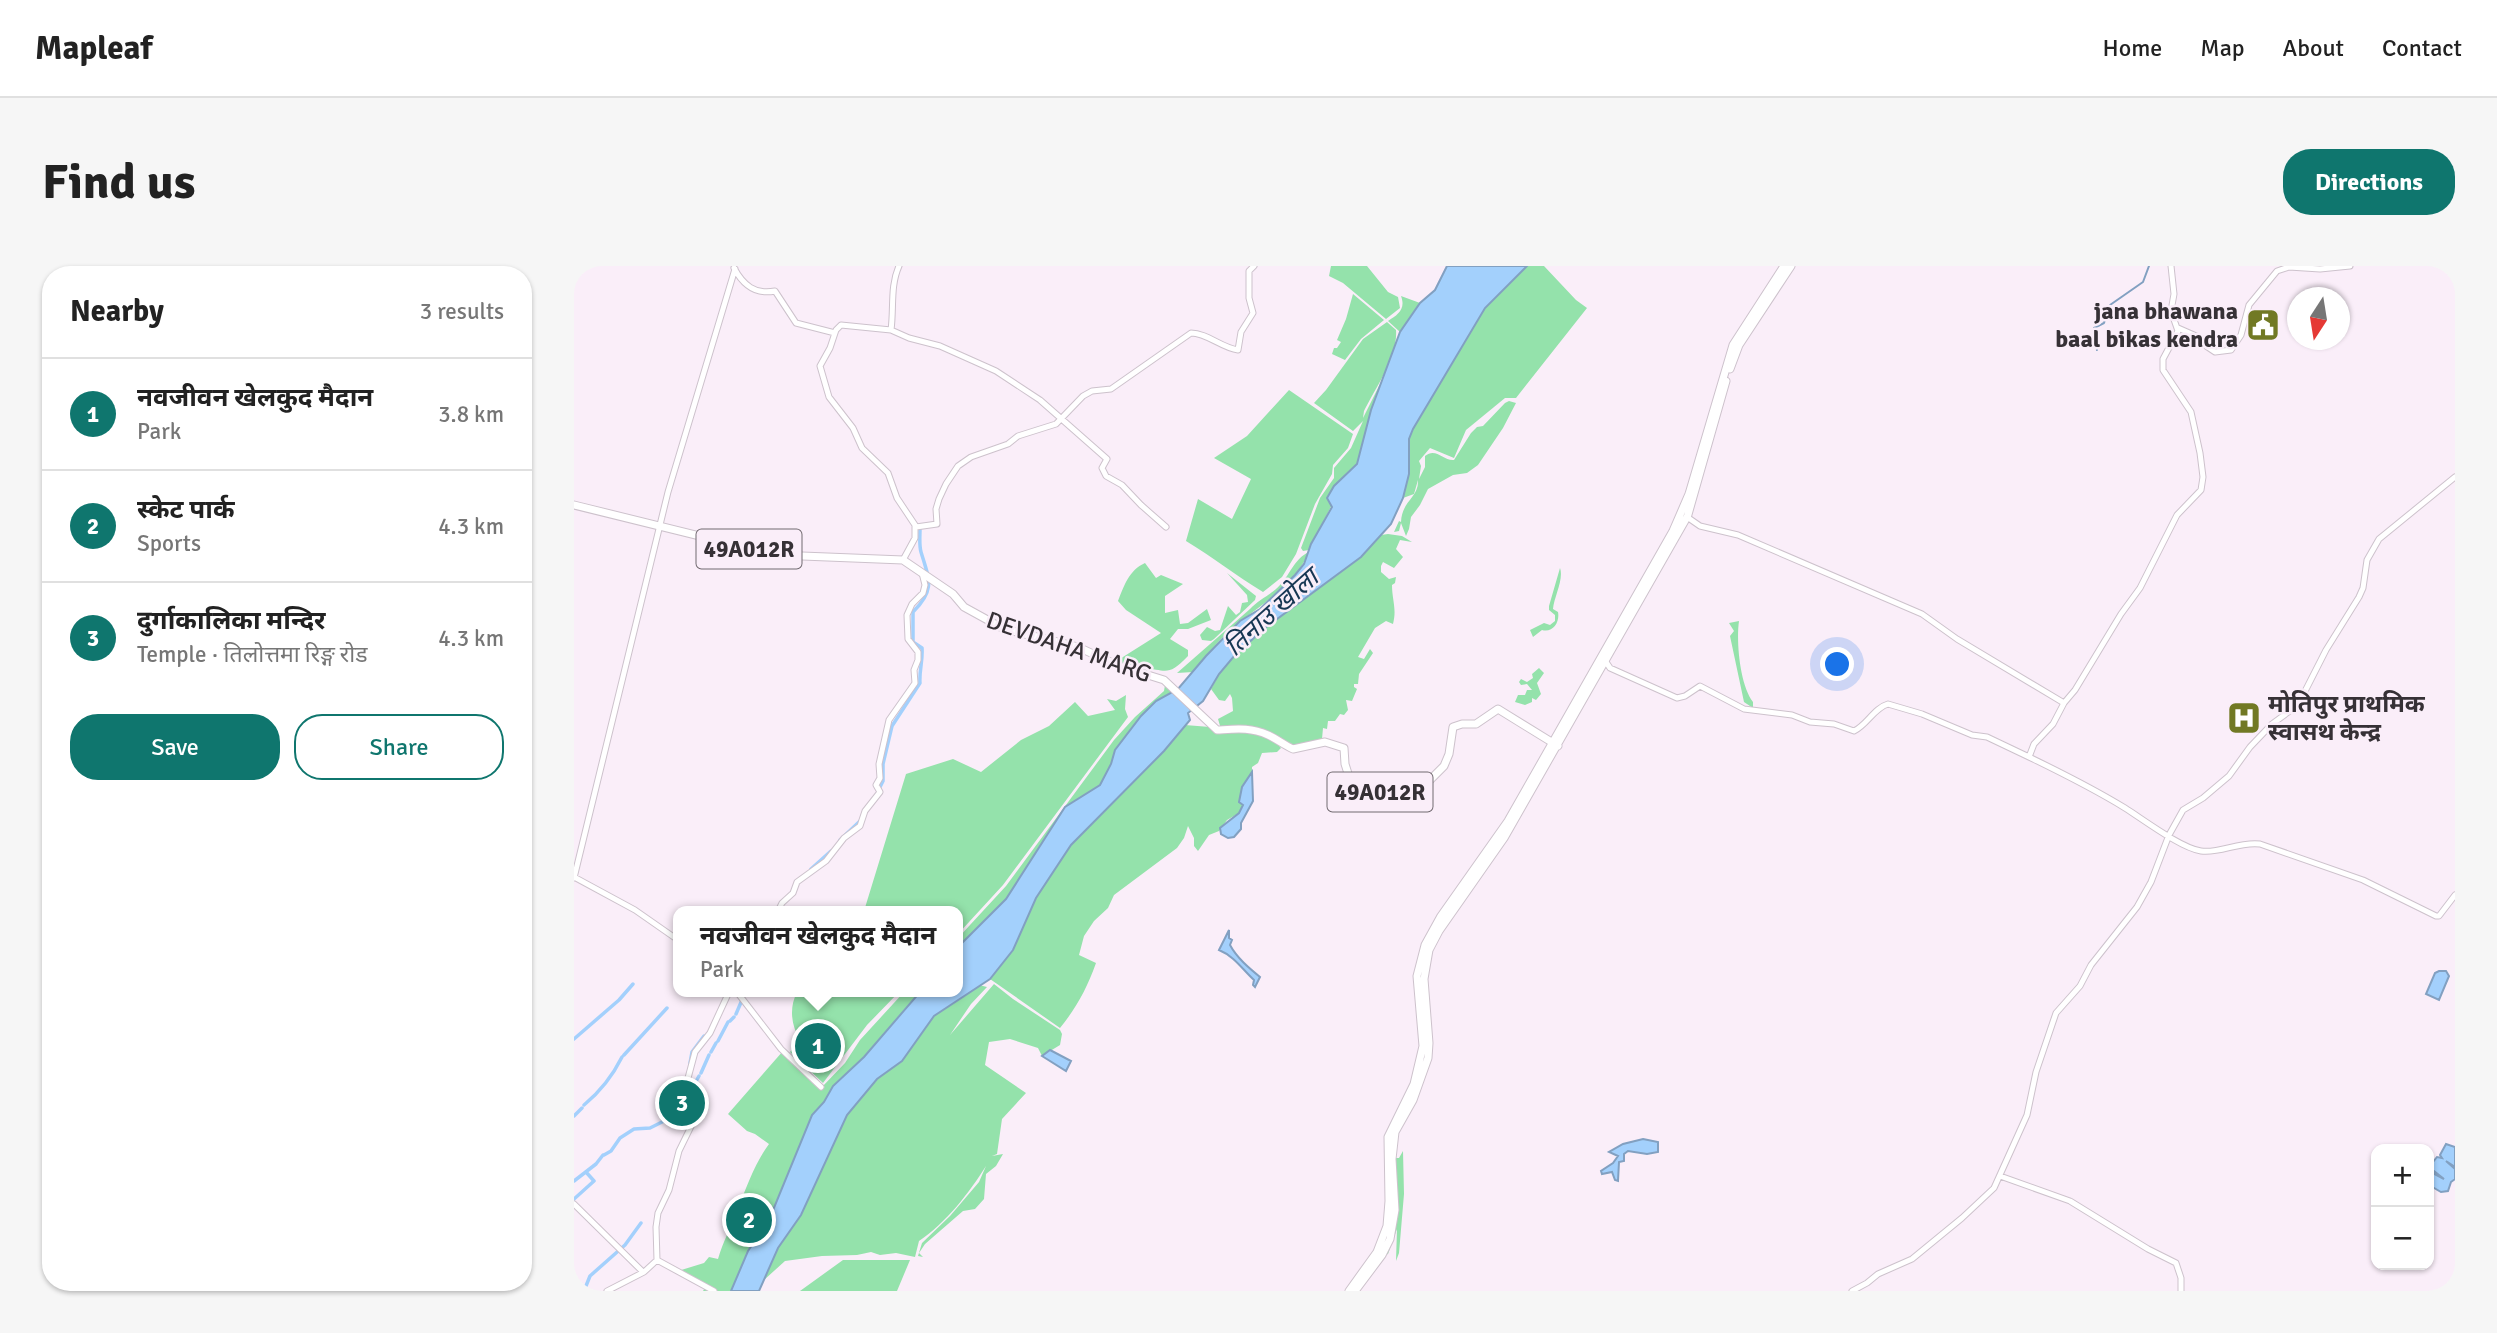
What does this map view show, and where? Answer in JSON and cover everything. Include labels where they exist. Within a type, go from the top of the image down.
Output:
[{"type":"main road","points":[[1685,516],[1733,345],[1784,266]]},
{"type":"main road","points":[[1355,1291],[1390,1240],[1395,1210],[1392,1159],[1395,1132],[1415,1095],[1429,1049],[1424,979],[1429,950],[1439,931],[1504,838],[1685,516],[1738,347],[1791,266]]},
{"type":"main road","name":"49A012R","points":[[574,505],[777,555],[903,559]]},
{"type":"main road","name":"DEVDAHA MARG","points":[[903,559],[953,594],[964,607],[1004,629],[1078,647],[1119,666],[1164,680],[1217,730],[1253,730],[1268,734],[1293,749],[1325,742],[1344,748],[1345,764],[1353,789],[1360,796],[1424,786],[1444,766],[1449,754],[1453,727],[1476,724],[1498,709],[1555,744]]},
{"type":"main road","points":[[1349,1291],[1377,1252],[1387,1226],[1388,1137],[1414,1084],[1423,1046],[1417,976],[1423,950],[1441,916],[1503,828],[1555,744]]},
{"type":"street","points":[[891,330],[893,282],[899,266]]},
{"type":"street","points":[[916,527],[937,524],[936,509],[939,499],[958,466],[971,457],[1007,444],[1018,436],[1056,424],[1089,392],[1111,389],[1191,333],[1198,333],[1238,351],[1241,332],[1253,313],[1249,298],[1250,271],[1254,266]]},
{"type":"street","points":[[2171,266],[2174,294],[2171,311],[2178,328],[2203,339],[2206,346],[2215,352],[2231,349],[2241,335],[2249,305],[2277,271],[2290,267],[2320,269],[2350,266]]},
{"type":"street","points":[[734,267],[741,281],[750,288],[775,291],[796,323],[835,333]]},
{"type":"street","points":[[673,937],[635,910],[574,877],[660,527],[734,267]]},
{"type":"street","points":[[903,559],[915,538],[916,527],[897,498],[888,473],[863,449],[853,428],[829,397],[820,366],[835,333],[843,325],[891,330],[909,338],[933,343],[996,371],[1035,396],[1107,459],[1102,467],[1103,473],[1122,485],[1166,527]]},
{"type":"street","points":[[2029,757],[2034,744],[2053,724],[2120,614],[2140,588],[2177,515],[2201,490],[2203,477],[2200,453],[2191,412],[2163,370],[2163,359],[2178,328]]},
{"type":"street","points":[[1852,1291],[1878,1274],[1912,1259],[1994,1188],[2027,1115],[2036,1072],[2056,1013],[2080,986],[2091,965],[2137,907],[2183,810],[2203,798],[2229,776],[2250,747],[2272,724],[2298,705],[2326,650],[2359,597],[2367,560],[2379,539],[2455,477]]},
{"type":"street","points":[[1685,516],[1700,526],[1738,535],[1922,614],[1957,639],[2064,703]]},
{"type":"street","points":[[780,906],[793,893],[797,882],[826,862],[844,838],[860,826],[865,811],[880,792],[877,785],[881,774],[879,764],[889,720],[915,683],[914,670],[918,652],[908,639],[907,615],[912,604],[923,593],[925,573]]},
{"type":"street","points":[[1604,659],[1610,667],[1677,698],[1700,686],[1744,709],[1792,715],[1810,722],[1834,724],[1854,731],[1882,705],[1888,704],[1922,714],[1972,735],[1987,737],[2061,772],[2199,851],[2244,843],[2260,844],[2363,880],[2438,917],[2455,895]]},
{"type":"street","points":[[657,1260],[658,1213],[668,1190],[674,1162],[684,1136],[700,1108],[687,1098],[695,1052],[715,1026],[727,997]]},
{"type":"street","points":[[741,997],[775,1043],[821,1087]]},
{"type":"street","points":[[2000,1176],[2070,1201],[2176,1263],[2182,1291]]},
{"type":"street","points":[[574,1204],[643,1272]]},
{"type":"street","points":[[607,1291],[643,1272],[657,1260]]},
{"type":"street","points":[[657,1260],[712,1290]]},
{"type":"green space","points":[[1331,266],[1367,266],[1388,292],[1398,297],[1400,308],[1386,319],[1343,283],[1329,276]]},
{"type":"green space","points":[[1527,266],[1544,266],[1587,308],[1516,398],[1505,398],[1466,430],[1454,458],[1430,448],[1419,461],[1419,479],[1425,467],[1425,456],[1433,453],[1454,460],[1477,427],[1483,426],[1505,403],[1516,403],[1478,465],[1467,473],[1453,475],[1428,489],[1411,517],[1406,536],[1401,523],[1399,531],[1394,532],[1414,494],[1403,498],[1409,474],[1409,439],[1413,429],[1485,308]]},
{"type":"green space","points":[[1353,294],[1384,320],[1361,339],[1345,360],[1332,354],[1341,342],[1337,340]]},
{"type":"green space","points":[[1401,296],[1420,303],[1400,332],[1388,321],[1400,311]]},
{"type":"green space","points":[[1387,322],[1396,330],[1394,351],[1364,411],[1363,418],[1380,384],[1357,464],[1347,475],[1309,550],[1303,551],[1301,548],[1320,498],[1334,478],[1334,468],[1351,448],[1363,421],[1353,431],[1314,403],[1363,339]]},
{"type":"green space","points":[[1289,390],[1353,434],[1348,448],[1333,465],[1332,474],[1315,504],[1296,554],[1282,577],[1263,592],[1186,541],[1198,499],[1232,519],[1251,479],[1214,458],[1247,436]]},
{"type":"green space","points":[[1381,535],[1402,536],[1412,542],[1400,540],[1396,549],[1403,557],[1394,568],[1383,562],[1381,566],[1381,572],[1389,579],[1396,577],[1392,585],[1393,624],[1386,621],[1375,628],[1358,657],[1364,659],[1370,649],[1373,653],[1359,674],[1358,684],[1354,684],[1357,689],[1352,701],[1346,700],[1348,710],[1344,715],[1340,714],[1335,721],[1328,721],[1327,729],[1323,728],[1322,739],[1297,747],[1271,732],[1257,728],[1235,726],[1221,729],[1218,719],[1233,711],[1230,694],[1225,701],[1219,700],[1211,689],[1220,673],[1239,651],[1279,617],[1342,570]]},
{"type":"green space","points":[[1309,552],[1289,582],[1228,632],[1193,672],[1177,673],[1276,588]]},
{"type":"green space","points":[[1145,563],[1156,578],[1161,575],[1183,584],[1165,596],[1165,613],[1178,610],[1180,624],[1188,623],[1207,609],[1211,620],[1188,629],[1178,629],[1170,639],[1188,650],[1188,656],[1167,671],[1115,662],[1161,633],[1126,610],[1118,601],[1131,574]]},
{"type":"green space","points":[[1560,568],[1561,577],[1553,609],[1558,612],[1557,623],[1533,637],[1530,630],[1555,621],[1555,615],[1549,610],[1549,606]]},
{"type":"green space","points":[[1227,573],[1256,596],[1255,600],[1214,639],[1202,640],[1200,635],[1207,627],[1220,630],[1228,606],[1236,615],[1240,612],[1242,603],[1248,602],[1247,595]]},
{"type":"green space","points":[[1739,621],[1740,663],[1753,708],[1744,702],[1730,636],[1734,631],[1729,623]]},
{"type":"green space","points":[[1539,668],[1544,673],[1537,683],[1541,694],[1536,700],[1532,698],[1532,702],[1525,705],[1515,702],[1518,695],[1525,695],[1527,690],[1532,690],[1527,684],[1521,685],[1521,679],[1527,682]]},
{"type":"green space","points":[[1165,685],[1173,691],[1156,701],[1141,716],[1115,750],[1100,785],[1065,807],[1006,899],[963,942],[963,933],[1006,886],[1114,740],[1164,691]]},
{"type":"green space","points":[[1126,695],[1125,709],[1128,717],[1003,885],[963,929],[963,906],[866,906],[906,774],[953,759],[981,772],[1021,740],[1049,726],[1075,702],[1088,716],[1115,710],[1107,699],[1116,701]]},
{"type":"green space","points":[[1185,725],[1270,736],[1281,748],[1277,752],[1262,753],[1242,787],[1243,804],[1239,813],[1227,820],[1219,831],[1209,835],[1198,851],[1188,826],[1177,848],[1114,895],[1108,908],[1094,921],[1084,936],[1079,955],[1096,963],[1081,997],[1060,1028],[990,979],[1013,950],[1036,898],[1071,845],[1164,751]]},
{"type":"green space","points":[[994,984],[1062,1034],[1060,1045],[1042,1056],[1038,1048],[1010,1039],[989,1042],[985,1065],[1026,1093],[1002,1119],[997,1154],[992,1156],[1003,1154],[996,1166],[986,1174],[984,1199],[975,1209],[963,1211],[925,1244],[919,1253],[923,1257],[918,1256],[922,1243],[950,1216],[979,1182],[986,1166],[956,1207],[919,1241],[915,1257],[871,1252],[785,1261],[764,1280],[778,1248],[801,1215],[847,1115],[877,1079],[902,1061],[934,1016],[979,985],[987,987],[971,1004],[950,1035]]},
{"type":"green space","points":[[795,997],[894,997],[867,1025],[823,1083],[790,1052],[800,1040],[792,1016]]},
{"type":"green space","points":[[899,997],[916,997],[864,1057],[833,1086],[824,1103],[812,1115],[769,1220],[748,1251],[731,1291],[703,1291],[706,1286],[678,1271],[704,1263],[709,1257],[718,1259],[752,1175],[769,1144],[747,1131],[728,1114],[783,1051],[822,1087],[845,1063],[860,1040]]},
{"type":"green space","points":[[1403,1151],[1404,1194],[1396,1261],[1397,1229],[1388,1254],[1379,1252],[1386,1234],[1394,1158],[1399,1158]]},
{"type":"green space","points":[[843,1260],[910,1260],[897,1291],[800,1291]]},
{"type":"water","name":"तिनाउ खोला","points":[[1447,266],[1527,266],[1485,308],[1413,429],[1409,439],[1409,474],[1403,498],[1391,524],[1361,557],[1265,628],[1235,655],[1219,674],[1203,701],[1188,713],[1190,720],[1164,751],[1071,845],[1036,898],[1013,950],[990,979],[963,997],[963,942],[1006,899],[1065,807],[1100,785],[1115,750],[1141,716],[1156,701],[1178,689],[1240,621],[1260,609],[1304,564],[1311,544],[1332,507],[1327,498],[1334,486],[1357,464],[1371,410],[1400,332],[1420,303],[1435,290]]},
{"type":"water","points":[[1252,772],[1253,801],[1241,823],[1241,829],[1234,837],[1228,838],[1221,834],[1220,828],[1239,813],[1243,805],[1239,802],[1242,787]]},
{"type":"water","points":[[1229,930],[1233,950],[1260,977],[1255,987],[1254,980],[1219,950]]},
{"type":"water","points":[[2446,971],[2449,976],[2439,1000],[2426,994],[2435,973]]},
{"type":"water","points":[[916,997],[963,997],[934,1016],[902,1061],[877,1079],[847,1115],[801,1215],[778,1248],[759,1291],[731,1291],[748,1251],[769,1220],[812,1115],[833,1086],[864,1057]]},
{"type":"water","points":[[1050,1050],[1071,1061],[1066,1071],[1042,1056]]},
{"type":"water","points":[[1643,1139],[1658,1142],[1658,1152],[1647,1154],[1628,1151],[1624,1154],[1624,1161],[1619,1162],[1618,1181],[1612,1172],[1602,1174],[1601,1171],[1618,1156],[1609,1152],[1623,1144]]},
{"type":"water","points":[[2446,1144],[2455,1147],[2455,1167],[2446,1161],[2455,1169],[2455,1179],[2448,1191],[2441,1192],[2434,1188],[2434,1174],[2444,1179],[2434,1171],[2434,1161],[2437,1157],[2442,1158],[2440,1155]]},
{"type":"waterway","points":[[2097,350],[2094,328],[2104,323],[2110,305],[2143,282],[2149,266]]},
{"type":"waterway","points":[[880,787],[892,726],[920,683],[922,648],[913,642],[913,612],[925,597],[929,584],[920,549],[920,529]]},
{"type":"waterway","points":[[840,840],[860,821]]},
{"type":"waterway","points":[[811,869],[831,851]]},
{"type":"waterway","points":[[574,1039],[619,1000],[633,984]]},
{"type":"waterway","points":[[736,1014],[742,1000]]},
{"type":"waterway","points":[[624,1055],[667,1008]]},
{"type":"waterway","points":[[730,1021],[734,1017]]},
{"type":"waterway","points":[[718,1041],[728,1022]]},
{"type":"waterway","points":[[690,1063],[692,1052],[704,1036]]},
{"type":"waterway","points":[[711,1052],[716,1043]]},
{"type":"waterway","points":[[701,1073],[709,1055]]},
{"type":"waterway","points":[[584,1105],[606,1083],[622,1057]]},
{"type":"waterway","points":[[678,1109],[699,1076]]},
{"type":"waterway","points":[[667,1120],[686,1091]]},
{"type":"waterway","points":[[574,1116],[582,1108]]},
{"type":"waterway","points":[[604,1155],[611,1151],[620,1138],[634,1129],[650,1128],[668,1119]]},
{"type":"waterway","points":[[574,1181],[603,1155]]},
{"type":"waterway","points":[[574,1199],[594,1181],[586,1172]]},
{"type":"waterway","points":[[584,1291],[590,1276],[625,1245],[641,1223]]},
{"type":"place","name":"jana bhawana baal bikas kendra","points":[[2263,325]]},
{"type":"place","name":"मोतिपुर प्राथमिक स्वासथ केन्द्र","points":[[2244,718]]},
{"type":"place","name":"नवजीवन खेलकुद मैदान","points":[[818,1046]]},
{"type":"place","name":"दुर्गाकालिका मन्दिर","points":[[682,1103]]},
{"type":"place","name":"स्केट पार्क","points":[[749,1220]]}]
